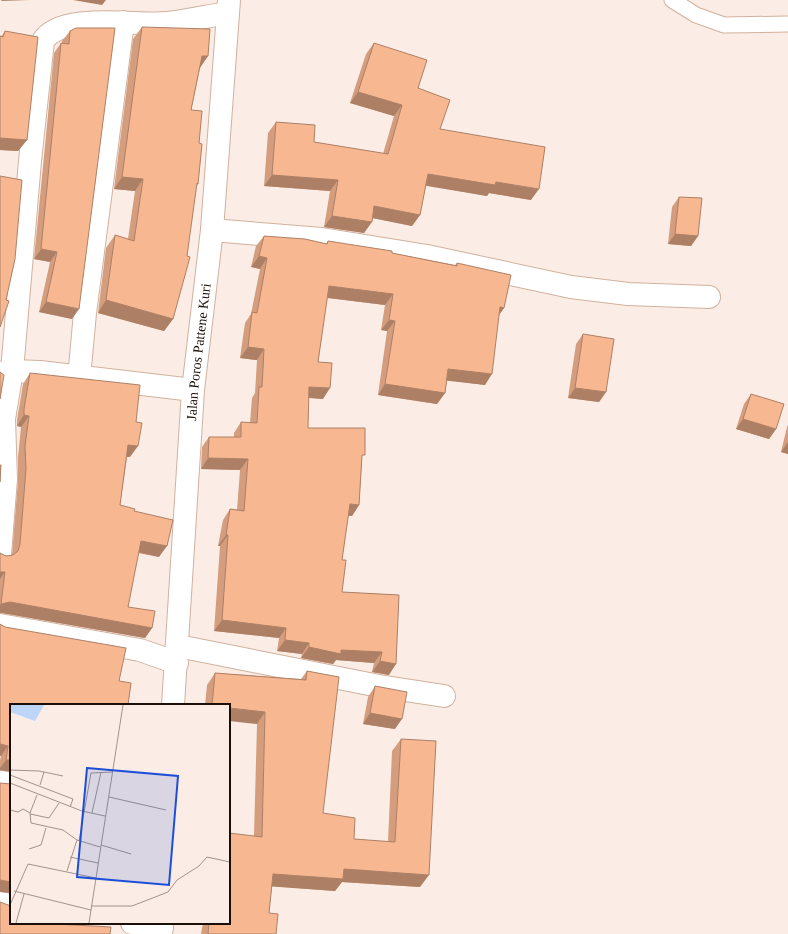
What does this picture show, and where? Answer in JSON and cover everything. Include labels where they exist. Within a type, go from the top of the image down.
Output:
[{"type":"street","points":[[0,554],[6,479],[4,419],[6,372],[43,41],[52,31],[65,26],[123,22],[166,23],[228,7]]},
{"type":"street","name":"Jalan Poros Pattene Kuri","points":[[173,704],[178,654],[193,390],[212,230],[228,7]]},
{"type":"street","points":[[80,378],[85,313],[123,22]]},
{"type":"street","points":[[212,230],[322,239],[427,256],[571,287],[628,294],[709,297]]},
{"type":"street","points":[[6,372],[193,390]]},
{"type":"street","points":[[0,626],[140,650],[178,654],[444,696]]},
{"type":"street","points":[[0,782],[10,783]]},
{"type":"street","points":[[0,903],[10,905]]},
{"type":"street","points":[[138,924],[161,928]]},
{"type":"lane","points":[[672,0],[696,15],[724,25],[788,24]]},
{"type":"building","points":[[142,27],[210,29],[208,56],[202,56],[191,110],[202,111],[199,143],[202,144],[198,184],[197,183],[187,256],[190,257],[173,319],[106,300],[115,235],[134,241],[143,179],[122,177]]},
{"type":"building","points":[[76,28],[115,28],[79,309],[46,302],[57,252],[41,249],[61,43],[69,44],[70,31]]},
{"type":"building","points":[[5,31],[38,37],[27,140],[0,138],[0,36],[3,37]]},
{"type":"building","points":[[374,43],[427,60],[418,88],[450,100],[440,129],[545,147],[539,189],[496,182],[495,185],[428,174],[420,215],[374,206],[372,222],[332,216],[338,180],[272,175],[276,122],[315,125],[314,142],[388,154],[402,105],[358,92]]},
{"type":"building","points":[[0,176],[22,180],[15,259],[6,300],[9,301],[0,327]]},
{"type":"building","points":[[679,197],[702,198],[698,236],[675,234]]},
{"type":"building","points":[[264,236],[305,239],[327,244],[328,241],[392,251],[392,253],[457,266],[457,263],[511,275],[504,308],[500,307],[492,374],[448,369],[445,393],[385,384],[395,321],[389,320],[393,294],[329,286],[318,362],[332,363],[330,388],[309,387],[308,428],[365,428],[365,455],[362,455],[359,505],[350,504],[342,560],[346,560],[342,592],[399,595],[396,664],[380,661],[382,652],[341,650],[341,654],[309,647],[309,643],[285,640],[286,628],[222,620],[228,535],[226,535],[230,509],[244,511],[248,459],[208,458],[209,437],[241,437],[241,422],[257,423],[259,387],[262,387],[264,349],[248,347],[252,312],[257,313],[267,258],[259,256]]},
{"type":"building","points":[[583,334],[614,339],[606,392],[575,388]]},
{"type":"building","points":[[0,372],[4,375],[0,399]]},
{"type":"building","points":[[30,373],[140,385],[136,422],[142,423],[138,446],[128,445],[120,505],[135,509],[134,511],[173,520],[167,546],[141,541],[128,607],[155,611],[152,628],[10,602],[1,604],[5,572],[0,572],[0,553],[6,556],[13,555],[18,551],[20,544],[26,469],[25,446],[29,416],[24,415],[24,409]]},
{"type":"building","points":[[751,394],[784,404],[776,429],[743,419]]},
{"type":"building","points":[[0,624],[5,627],[126,648],[119,681],[131,683],[128,704],[10,704],[10,760],[6,760],[8,746],[0,744]]},
{"type":"building","points":[[307,671],[339,677],[323,813],[355,818],[354,839],[395,842],[401,739],[436,741],[429,875],[344,869],[343,879],[273,874],[269,913],[278,914],[276,934],[208,934],[209,924],[230,924],[230,833],[262,837],[265,712],[230,708],[230,704],[212,704],[215,673],[306,680]]},
{"type":"building","points":[[375,686],[407,692],[402,719],[370,713]]},
{"type":"building","points":[[0,783],[10,784],[10,882],[0,880]]},
{"type":"building","points":[[0,902],[10,906],[10,924],[55,924],[111,927],[110,934],[0,934]]}]
